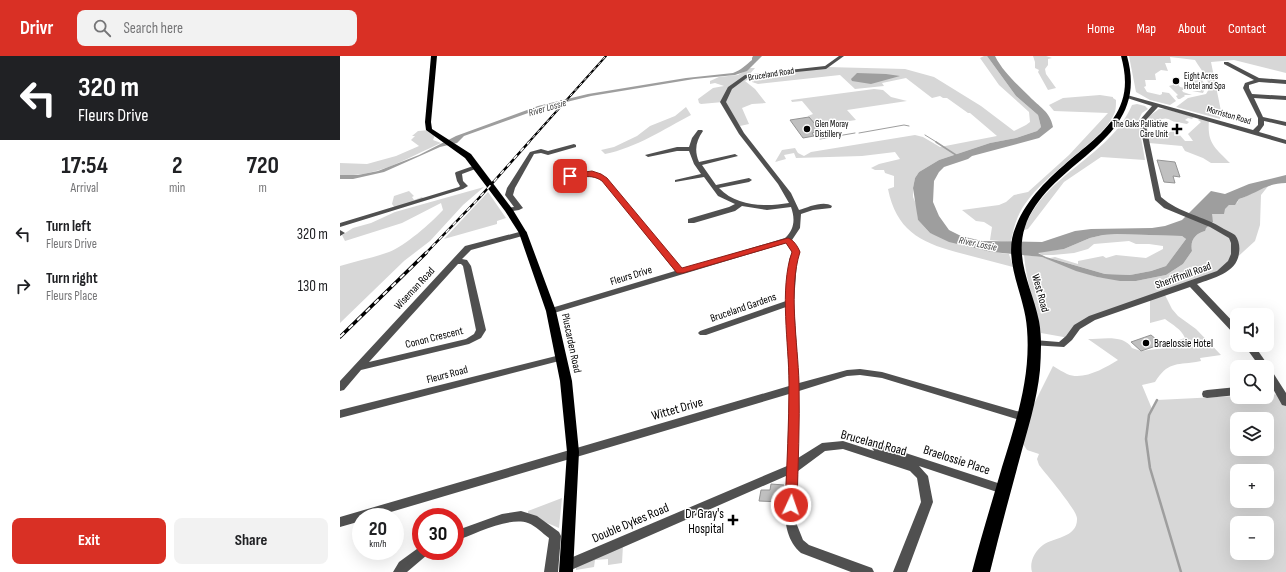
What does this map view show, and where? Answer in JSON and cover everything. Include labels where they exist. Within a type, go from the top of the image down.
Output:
[{"type":"highway","name":"West Road","points":[[981,572],[1024,417],[1032,386],[1034,370],[1032,320],[1017,256],[1017,244],[1020,227],[1027,211],[1041,192],[1106,132],[1120,113],[1126,99],[1129,75],[1124,56]]},
{"type":"main road","name":"Pluscarden Road","points":[[434,56],[428,122],[429,130],[468,156],[509,210],[523,233],[551,311],[569,409],[573,452],[566,569]]},
{"type":"street","name":"Bruceland Road","points":[[797,213],[793,204],[771,171],[741,133],[723,102],[725,96],[737,82],[747,76],[826,67],[842,56]]},
{"type":"street","points":[[1226,63],[1258,80]]},
{"type":"street","points":[[1255,132],[1261,125],[1261,118],[1246,86],[1248,82],[1258,80],[1286,82]]},
{"type":"street","points":[[1250,96],[1286,98]]},
{"type":"street","name":"Morriston Road","points":[[1126,99],[1166,107],[1286,142]]},
{"type":"street","name":"Sheriffmill Road","points":[[1034,343],[1061,345],[1069,338],[1077,327],[1092,318],[1220,273],[1232,262],[1235,254],[1235,243],[1232,237],[1213,225],[1167,206],[1160,201],[1157,195],[1142,121],[1145,116],[1154,110],[1155,105]]},
{"type":"street","points":[[1261,118],[1285,123]]},
{"type":"street","points":[[700,131],[694,138],[691,149],[693,157],[705,175],[723,195],[741,203],[758,208],[771,208],[793,204]]},
{"type":"street","points":[[509,210],[519,208],[509,195],[511,188],[532,153],[541,150],[548,152],[574,146]]},
{"type":"street","points":[[648,155],[677,149],[691,149]]},
{"type":"street","points":[[697,164],[735,156]]},
{"type":"street","points":[[340,225],[358,221],[461,188],[464,186],[460,181],[458,174],[462,170],[476,167]]},
{"type":"street","points":[[558,178],[592,174],[605,180],[680,272]]},
{"type":"street","points":[[677,181],[705,175]]},
{"type":"street","points":[[715,187],[749,180]]},
{"type":"street","points":[[691,221],[732,209],[741,203]]},
{"type":"street","points":[[828,206],[812,208],[797,213],[794,235],[788,240],[796,252],[793,260],[790,303],[794,389],[791,525],[792,532],[799,544],[805,549],[867,572]]},
{"type":"street","points":[[340,232],[358,221]]},
{"type":"street","name":"Wiseman Road","points":[[340,387],[468,248],[523,233]]},
{"type":"street","name":"Fleurs Drive","points":[[551,311],[788,240]]},
{"type":"street","name":"Conon Crescent","points":[[357,368],[469,341],[478,336],[481,330],[467,266],[464,262],[456,261]]},
{"type":"street","points":[[1191,283],[1230,324]]},
{"type":"street","name":"Bruceland Gardens","points":[[703,333],[790,303]]},
{"type":"street","name":"Fleurs Road","points":[[340,414],[560,358]]},
{"type":"street","name":"Wittet Drive","points":[[340,522],[573,452],[847,373],[872,372],[1024,417]]},
{"type":"street","points":[[1274,388],[1286,402]]},
{"type":"street","points":[[1207,394],[1230,392]]},
{"type":"street","name":"Bruceland Road","points":[[793,468],[822,447],[832,445],[843,445],[914,468],[922,476],[927,502],[900,572]]},
{"type":"street","name":"Braelossie Place","points":[[878,448],[1003,489]]},
{"type":"street","name":"Double Dykes Road","points":[[566,569],[793,468]]},
{"type":"street","points":[[464,533],[514,516],[528,518],[540,524],[554,536],[551,572]]},
{"type":"street","points":[[400,572],[404,566],[412,560]]},
{"type":"shaded area","points":[[987,56],[1016,96],[1038,115],[1041,127],[1037,131],[1016,138],[990,143],[939,160],[919,172],[915,178],[913,197],[917,206],[918,220],[930,233],[992,252],[1009,254],[1013,267],[931,244],[911,232],[903,224],[892,203],[888,189],[894,187],[894,176],[885,173],[884,170],[875,170],[871,168],[879,164],[900,159],[895,152],[862,156],[796,158],[794,153],[784,155],[786,159],[775,162],[782,150],[795,148],[798,153],[804,156],[811,152],[915,135],[923,137],[940,147],[997,136],[970,113],[947,98],[940,96],[932,98],[906,78],[882,83],[884,86],[855,89],[840,75],[758,84],[752,82],[752,78],[745,81],[755,89],[766,103],[752,104],[742,108],[749,124],[740,126],[723,102],[701,104],[699,103],[698,99],[713,88],[724,86],[715,83],[710,84],[710,81],[719,77],[738,75],[750,68],[755,68],[748,76],[826,67],[905,69],[934,77],[981,106],[1014,131],[1026,125],[1030,122],[1029,112],[999,85],[980,58]]},
{"type":"shaded area","points":[[1033,56],[1046,56],[1052,58],[1048,59],[1048,65],[1045,69],[1046,74],[1056,88],[1048,90],[1038,72],[1039,70],[1035,68]]},
{"type":"shaded area","points":[[1129,56],[1286,56],[1286,73],[1234,60],[1211,62],[1221,111],[1220,119],[1176,107],[1188,98],[1206,94],[1209,89],[1206,78],[1195,60],[1170,57],[1171,63],[1165,63],[1168,71],[1161,70],[1155,74],[1156,80],[1145,80],[1146,86],[1144,87],[1147,92],[1160,95],[1162,92],[1169,93],[1176,101],[1170,105],[1150,100],[1136,92]]},
{"type":"shaded area","points":[[1191,73],[1198,74],[1206,86],[1203,93],[1192,91],[1201,91],[1198,86],[1190,81],[1193,78]]},
{"type":"shaded area","points":[[1175,80],[1180,87],[1185,88],[1186,90],[1182,90],[1183,92],[1192,95],[1184,95],[1185,96],[1178,99],[1176,96],[1178,95],[1169,86],[1176,84]]},
{"type":"shaded area","points":[[874,89],[883,90],[891,97],[907,101],[847,110],[856,120],[816,126],[808,116],[813,114],[802,101],[792,102],[791,100]]},
{"type":"shaded area","points":[[1100,95],[1113,97],[1116,100],[1115,112],[1107,126],[1101,133],[1045,181],[1029,198],[1018,217],[1011,242],[990,240],[992,227],[984,222],[976,221],[962,210],[999,205],[1006,202],[1014,195],[1028,192],[1069,155],[1108,113],[1054,111],[1049,105],[1063,98]]},
{"type":"shaded area","points":[[1137,104],[1145,106],[1148,109],[1142,113],[1138,121],[1145,160],[1101,157],[1064,182],[1028,229],[1024,230],[1033,211],[1045,195],[1060,180],[1108,139],[1122,123],[1132,105]]},
{"type":"shaded area","points":[[686,107],[691,115],[650,138],[605,154],[601,150],[614,147],[637,136],[650,126],[675,116]]},
{"type":"shaded area","name":"The Oaks Palliative Care Unit","points":[[1159,109],[1165,109],[1194,117],[1192,119],[1188,118],[1185,120],[1189,122],[1187,124],[1162,119],[1158,121],[1161,123],[1155,128],[1149,127],[1147,130],[1163,133],[1172,131],[1171,129],[1174,130],[1177,127],[1182,129],[1178,133],[1185,141],[1193,141],[1188,134],[1201,122],[1198,120],[1200,118],[1209,120],[1209,134],[1213,144],[1230,163],[1211,163],[1185,151],[1182,146],[1149,143],[1144,120]]},
{"type":"shaded area","points":[[429,130],[435,135],[433,140],[441,143],[380,170],[354,175],[340,175],[340,163],[367,164],[396,156],[419,146],[411,140],[415,136],[412,136],[418,131]]},
{"type":"shaded area","points":[[1269,185],[1261,195],[1260,225],[1255,241],[1220,273],[1164,293],[1172,309],[1178,316],[1196,329],[1221,355],[1200,358],[1201,361],[1177,364],[1164,371],[1155,382],[1142,385],[1152,409],[1157,400],[1230,396],[1230,404],[1274,404],[1274,394],[1281,394],[1286,402],[1286,572],[1032,572],[1031,564],[1037,550],[1047,542],[1064,536],[1074,530],[1077,518],[1066,500],[1039,465],[1037,459],[1039,454],[1027,450],[1023,444],[1032,408],[1053,366],[1067,374],[1080,376],[1094,373],[1118,360],[1088,339],[1118,339],[1124,341],[1132,348],[1141,351],[1165,348],[1172,342],[1185,338],[1174,325],[1165,319],[1150,323],[1150,299],[1092,318],[1069,338],[1041,333],[1027,275],[1024,255],[1042,257],[1097,277],[1136,281],[1166,275],[1183,264],[1192,251],[1194,238],[1198,234],[1205,231],[1205,228],[1213,223],[1211,213],[1218,214],[1229,205],[1237,203],[1239,199]]},
{"type":"shaded area","points":[[484,187],[463,205],[430,241],[404,261],[340,323],[340,266],[377,256],[395,249],[418,234],[443,210],[441,203],[402,223],[345,241],[342,235],[353,228],[371,223],[395,212]]},
{"type":"shaded area","points":[[409,191],[414,196],[412,197],[414,200],[422,197],[424,199],[395,208],[392,204],[394,196]]},
{"type":"shaded area","points":[[488,192],[506,218],[497,221],[497,224],[444,239]]},
{"type":"shaded area","points":[[1117,234],[1182,236],[1186,239],[1166,266],[1151,271],[1130,275],[1105,274],[1050,258],[1055,257],[1078,264],[1078,261],[1103,256],[1106,258],[1116,255],[1146,258],[1163,249],[1163,246],[1136,244],[1129,241],[1094,244],[1088,249],[1074,253],[1042,255],[1038,252],[1064,249],[1090,238]]},
{"type":"shaded area","points":[[562,498],[559,528],[528,515],[528,511]]},
{"type":"shaded area","points":[[623,545],[622,563],[608,565],[608,559],[595,560],[594,567],[576,570],[576,566]]},
{"type":"water","points":[[753,56],[762,56],[747,71],[735,75],[694,79],[591,96],[542,108],[464,136],[457,143],[440,147],[384,172],[353,179],[340,179],[340,175],[358,175],[378,171],[419,155],[456,136],[538,106],[588,94],[686,78],[733,73],[741,69],[752,60]]},
{"type":"water","name":"River Lossie","points":[[987,56],[995,56],[1010,78],[1047,113],[1053,127],[1039,138],[972,156],[968,159],[944,167],[939,172],[934,181],[933,202],[939,216],[949,230],[961,236],[982,241],[1042,242],[1075,231],[1091,229],[1152,228],[1165,226],[1182,220],[1211,191],[1225,194],[1249,184],[1286,175],[1286,183],[1279,183],[1267,187],[1239,199],[1235,205],[1229,205],[1225,209],[1224,214],[1212,214],[1213,222],[1206,228],[1205,231],[1198,234],[1194,238],[1192,251],[1183,264],[1166,275],[1136,281],[1120,281],[1097,277],[1076,271],[1042,257],[992,252],[949,242],[930,233],[918,220],[913,188],[915,178],[919,172],[939,160],[990,143],[1016,138],[1037,131],[1041,127],[1038,115],[1016,96]],"holes":[[[1103,235],[1182,236],[1186,239],[1166,266],[1151,271],[1130,275],[1105,274],[1046,257],[1038,253],[1064,249],[1090,238]]]},
{"type":"water","points":[[857,73],[900,76],[871,84],[852,81],[851,79]]},
{"type":"building","name":"Glen Moray Distillery","points":[[809,117],[821,131],[812,133],[814,136],[803,138],[790,120]]},
{"type":"building","points":[[1157,160],[1175,162],[1180,177],[1173,176],[1175,183],[1164,182]]},
{"type":"building","name":"Braelossie Hotel","points":[[1151,335],[1162,344],[1141,351],[1131,342]]},
{"type":"building","points":[[771,484],[784,485],[783,502],[759,501],[761,490],[770,490]]},
{"type":"waterway","points":[[859,133],[904,125],[909,126]]},
{"type":"waterway","points":[[820,139],[855,133]]},
{"type":"waterway","points":[[925,135],[938,143]]},
{"type":"waterway","points":[[936,142],[956,155]]},
{"type":"waterway","points":[[1157,400],[1149,415],[1146,439],[1150,468],[1181,572]]},
{"type":"railway","points":[[528,143],[606,56]]},
{"type":"railway","points":[[425,254],[479,198],[529,142]]},
{"type":"railway","points":[[340,337],[425,254]]},
{"type":"place","name":"Eight Acres Hotel and Spa","points":[[1176,81]]},
{"type":"place","name":"Glen Moray Distillery","points":[[807,129]]},
{"type":"place","name":"The Oaks Palliative Care Unit","points":[[1177,129]]},
{"type":"place","name":"Braelossie Hotel","points":[[1146,343]]},
{"type":"place","name":"Dr Gray's Hospital","points":[[733,520]]},
{"type":"route","points":[[570,176],[592,174],[605,180],[680,272],[788,240],[794,247],[796,252],[793,260],[790,303],[794,383],[791,505]]}]
